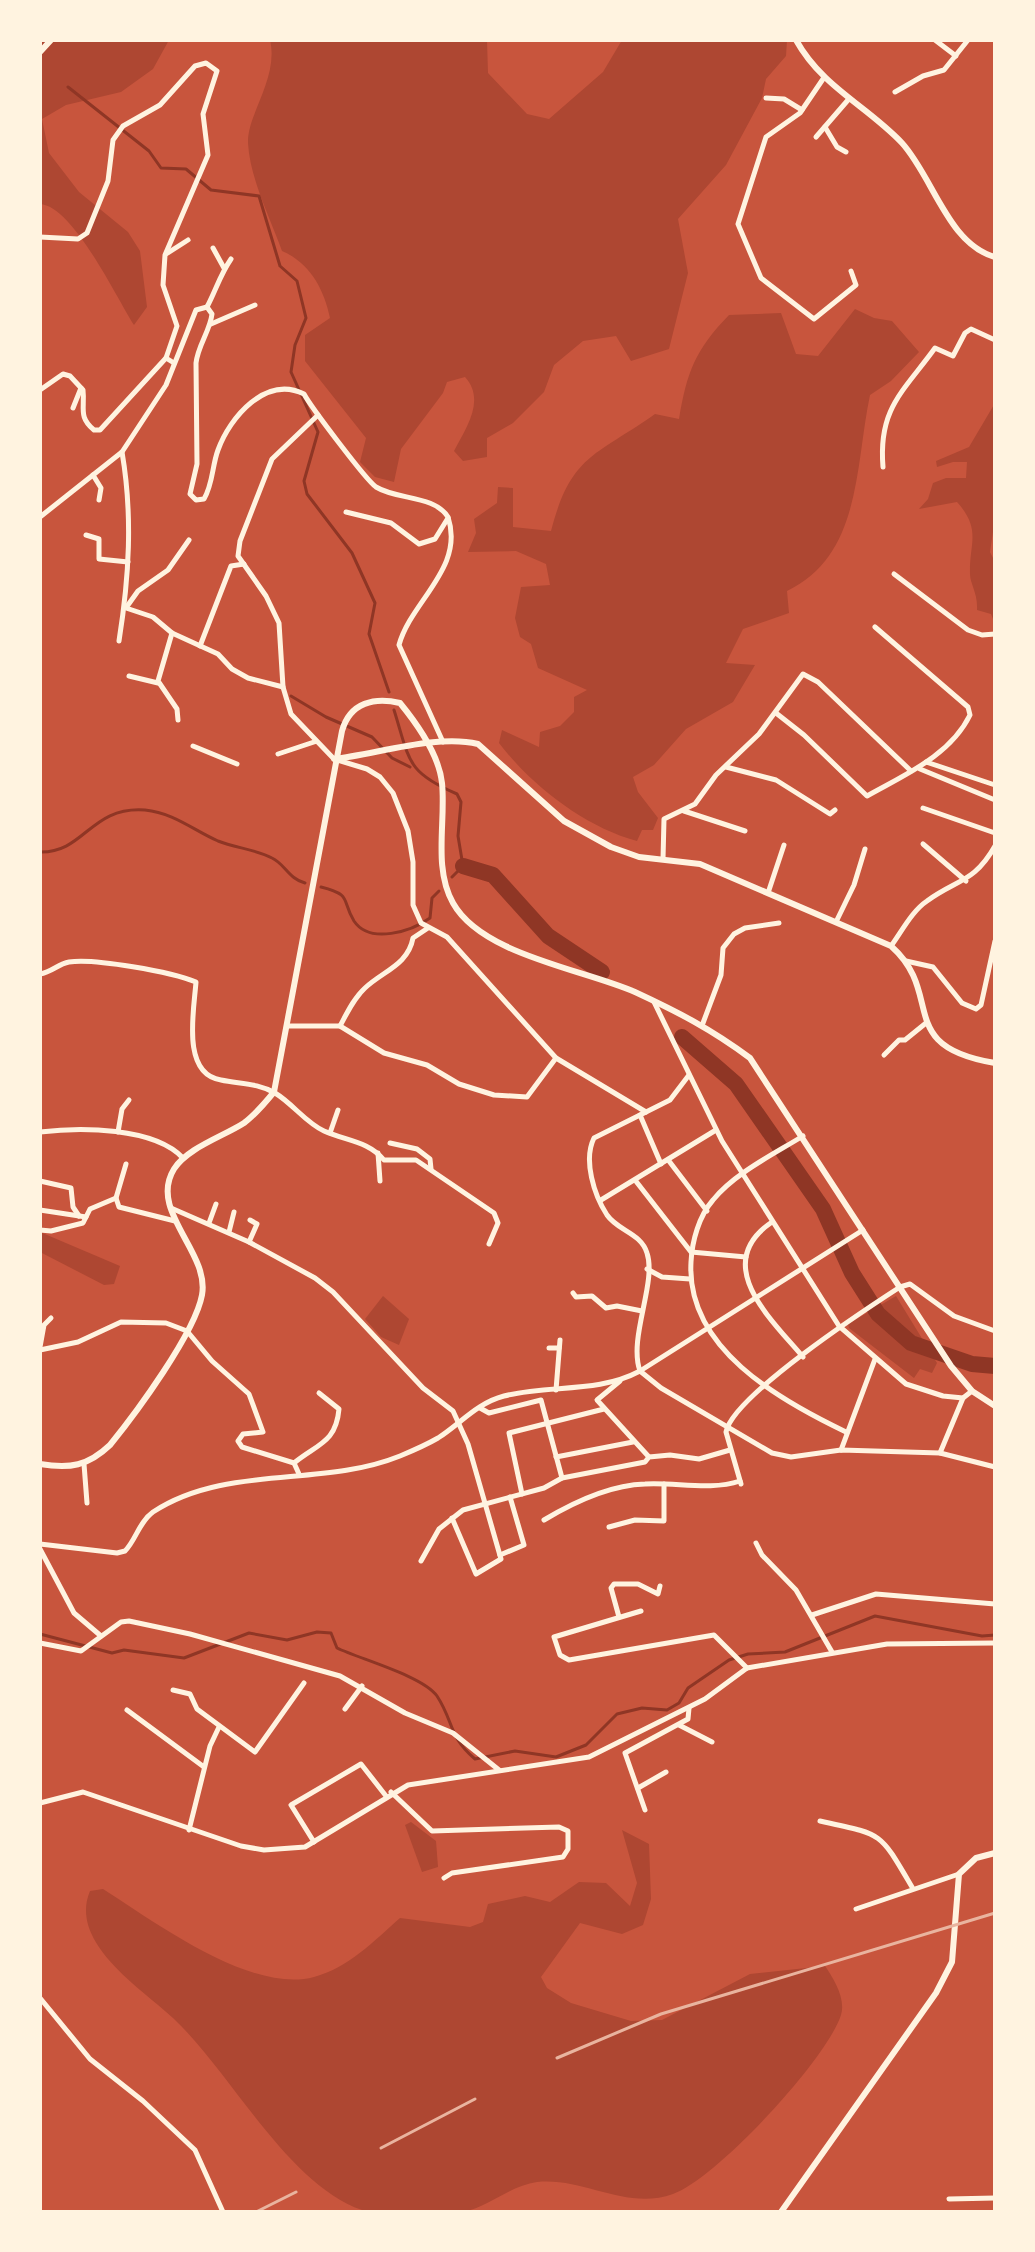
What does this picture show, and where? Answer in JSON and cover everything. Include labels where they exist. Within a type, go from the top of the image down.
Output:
[{"type":"street","points":[[40,52],[51,40]]},
{"type":"street","points":[[796,40],[823,79],[902,143],[962,235],[985,254],[995,257]]},
{"type":"street","points":[[935,40],[956,56]]},
{"type":"street","points":[[895,92],[923,76],[944,70],[968,40]]},
{"type":"street","points":[[40,237],[78,239],[87,233],[108,181],[113,140],[123,126],[160,105],[195,66],[206,63],[217,71],[217,79],[203,114],[208,155],[165,255],[163,285],[177,326],[166,358],[100,430],[94,430],[85,423],[81,388],[70,376],[63,374],[40,390]]},
{"type":"street","points":[[823,79],[802,110],[766,137],[738,224],[761,278],[814,319],[856,285],[851,271]]},
{"type":"street","points":[[766,98],[784,99],[802,110]]},
{"type":"street","points":[[816,137],[848,100]]},
{"type":"street","points":[[825,127],[837,147],[846,152]]},
{"type":"street","points":[[165,255],[188,240]]},
{"type":"street","points":[[213,248],[224,269]]},
{"type":"street","points":[[207,307],[231,259]]},
{"type":"street","points":[[210,325],[255,305]]},
{"type":"street","points":[[207,307],[212,314],[210,325],[198,348],[196,363],[197,464],[190,494],[196,500],[204,499],[218,450],[233,422],[250,403],[271,392],[298,391],[304,394],[350,453],[366,479],[387,492],[431,504],[448,517],[451,539],[443,570],[407,622],[399,645],[441,742]]},
{"type":"street","points":[[40,516],[122,452],[166,385],[196,310],[207,307]]},
{"type":"street","points":[[883,467],[881,448],[886,422],[891,405],[905,382],[935,348],[953,356],[965,333],[971,329],[995,340]]},
{"type":"street","points":[[166,358],[174,363]]},
{"type":"street","points":[[73,408],[81,388]]},
{"type":"street","points":[[318,415],[272,459],[240,541],[238,556],[279,623],[283,687],[291,714],[314,742],[334,759],[367,769],[380,777],[393,793],[408,831],[413,862],[413,905],[421,923],[447,937],[556,1058],[643,1113],[661,1164]]},
{"type":"street","points":[[119,641],[126,608],[128,562],[128,485],[122,452]]},
{"type":"street","points":[[93,475],[101,488],[99,500]]},
{"type":"street","points":[[346,512],[391,523],[419,544],[435,539],[448,517]]},
{"type":"street","points":[[86,535],[99,539],[99,559],[128,562]]},
{"type":"street","points":[[126,608],[138,591],[168,570],[189,540]]},
{"type":"street","points":[[200,646],[231,566],[245,564]]},
{"type":"street","points":[[894,574],[968,630],[982,635],[995,634]]},
{"type":"street","points":[[126,608],[153,617],[172,633],[218,654],[232,669],[248,678],[283,687]]},
{"type":"street","points":[[875,627],[968,707],[970,715],[965,725],[920,769]]},
{"type":"street","points":[[159,683],[172,633]]},
{"type":"street","points":[[663,859],[661,824],[664,819],[695,804],[725,766],[776,713],[803,674],[818,682],[911,771]]},
{"type":"street","points":[[129,676],[159,683],[177,709],[178,720]]},
{"type":"street","points":[[40,1464],[63,1468],[94,1460],[114,1440],[187,1331],[202,1294],[202,1276],[171,1208],[172,1170],[183,1158],[248,1120],[274,1092],[289,1026],[334,759],[345,720],[368,702],[383,699],[400,703],[437,763],[442,783],[443,868],[447,891],[469,923],[552,964],[634,992],[703,1023],[750,1058],[951,1366],[972,1391],[995,1406]]},
{"type":"street","points":[[776,713],[804,735],[867,796],[920,769],[995,800]]},
{"type":"street","points":[[334,759],[441,742],[461,740],[478,744],[564,821],[611,847],[639,857],[700,864],[891,946],[906,961],[917,983],[926,1023],[939,1044],[953,1053],[995,1063]]},
{"type":"street","points":[[278,754],[314,742]]},
{"type":"street","points":[[193,746],[237,764]]},
{"type":"street","points":[[926,762],[995,785]]},
{"type":"street","points":[[725,766],[776,780],[830,814],[835,810]]},
{"type":"street","points":[[923,808],[995,833]]},
{"type":"street","points":[[683,810],[745,831]]},
{"type":"street","points":[[923,844],[966,881]]},
{"type":"street","points":[[768,893],[784,845]]},
{"type":"street","points":[[891,946],[928,900],[966,881],[995,846]]},
{"type":"street","points":[[836,922],[854,885],[865,849]]},
{"type":"street","points":[[703,1023],[721,975],[723,948],[734,934],[745,928],[779,923]]},
{"type":"street","points":[[340,1026],[366,987],[392,971],[411,950],[413,938],[428,928]]},
{"type":"street","points":[[906,961],[933,967],[962,1003],[976,1009],[981,1005],[995,941]]},
{"type":"street","points":[[40,974],[52,972],[64,963],[82,961],[165,973],[196,982],[193,1038],[197,1063],[214,1079],[246,1082],[274,1092],[320,1130],[372,1146],[384,1160],[416,1160],[494,1213],[498,1223],[489,1244]]},
{"type":"street","points":[[654,1002],[716,1130],[839,1326],[906,1384],[943,1396],[963,1398]]},
{"type":"street","points":[[884,1055],[926,1023]]},
{"type":"street","points":[[289,1026],[340,1026],[384,1053],[427,1065],[459,1084],[494,1095],[527,1097],[556,1058]]},
{"type":"street","points":[[689,1075],[670,1100],[600,1133],[590,1146],[589,1169],[608,1215],[644,1246],[649,1257],[637,1362],[640,1371],[661,1388],[772,1453],[791,1457],[841,1450],[940,1453],[995,1467]]},
{"type":"street","points":[[118,1132],[122,1109],[129,1100]]},
{"type":"street","points":[[330,1133],[338,1110]]},
{"type":"street","points":[[40,1132],[98,1128],[174,1149],[183,1158]]},
{"type":"street","points":[[601,1200],[716,1130]]},
{"type":"street","points":[[803,1136],[743,1175],[713,1200],[691,1252],[692,1296],[708,1327],[746,1372],[798,1408],[846,1432]]},
{"type":"street","points":[[390,1143],[417,1149],[430,1159],[431,1170]]},
{"type":"street","points":[[378,1152],[380,1181]]},
{"type":"street","points":[[669,1160],[707,1211]]},
{"type":"street","points":[[126,1164],[116,1198],[119,1207],[176,1221]]},
{"type":"street","points":[[635,1180],[691,1252],[746,1257]]},
{"type":"street","points":[[40,1181],[71,1188],[73,1207],[79,1216]]},
{"type":"street","points":[[40,1230],[51,1231],[83,1223],[90,1209],[116,1198]]},
{"type":"street","points":[[209,1223],[216,1204]]},
{"type":"street","points":[[171,1208],[229,1232],[296,1266],[333,1292],[423,1388],[453,1411],[486,1504],[501,1559],[476,1574],[452,1518]]},
{"type":"street","points":[[40,1210],[86,1217]]},
{"type":"street","points":[[229,1232],[234,1212]]},
{"type":"street","points":[[249,1242],[257,1224],[250,1220]]},
{"type":"street","points":[[772,1222],[756,1235],[746,1257],[745,1273],[754,1298],[803,1357]]},
{"type":"street","points":[[649,1457],[597,1400],[623,1379],[863,1230]]},
{"type":"street","points":[[647,1269],[662,1277],[690,1279]]},
{"type":"street","points":[[726,1427],[764,1386],[839,1326],[900,1287],[910,1284],[954,1316],[995,1331]]},
{"type":"street","points":[[573,1293],[576,1297],[592,1296],[606,1308],[617,1306],[642,1311]]},
{"type":"street","points":[[51,1318],[44,1325],[40,1348],[78,1342],[121,1322],[152,1320],[187,1331],[212,1361],[249,1394],[263,1432],[239,1437],[242,1447],[294,1463],[299,1474]]},
{"type":"street","points":[[556,1390],[560,1340]]},
{"type":"street","points":[[549,1348],[559,1348]]},
{"type":"street","points":[[841,1450],[875,1359]]},
{"type":"street","points":[[40,1546],[117,1553],[125,1551],[150,1514],[187,1495],[299,1474],[346,1471],[398,1457],[439,1437],[479,1407],[501,1397],[623,1379]]},
{"type":"street","points":[[940,1453],[963,1398],[972,1391]]},
{"type":"street","points":[[294,1463],[328,1441],[339,1417],[339,1409],[319,1393]]},
{"type":"street","points":[[479,1407],[489,1413],[541,1400],[562,1478]]},
{"type":"street","points":[[522,1494],[509,1433],[604,1409]]},
{"type":"street","points":[[544,1520],[577,1500],[635,1484],[725,1485],[740,1482],[726,1427]]},
{"type":"street","points":[[556,1457],[634,1442]]},
{"type":"street","points":[[421,1561],[430,1540],[452,1518],[486,1504],[562,1478],[645,1462],[649,1457],[670,1455],[699,1459],[730,1450]]},
{"type":"street","points":[[84,1464],[87,1503]]},
{"type":"street","points":[[609,1527],[635,1520],[664,1521],[664,1484]]},
{"type":"street","points":[[500,1555],[524,1545],[510,1497]]},
{"type":"street","points":[[756,1543],[762,1555],[788,1577],[832,1652]]},
{"type":"street","points":[[40,1546],[74,1613],[101,1636]]},
{"type":"street","points":[[619,1617],[611,1588],[614,1584],[638,1584],[658,1594],[660,1586]]},
{"type":"street","points":[[812,1615],[876,1594],[995,1604]]},
{"type":"street","points":[[641,1611],[554,1637],[560,1655],[569,1660],[714,1635],[747,1668]]},
{"type":"street","points":[[40,1643],[81,1651],[121,1622],[129,1621],[213,1640],[340,1676],[362,1686],[405,1713],[453,1733],[500,1771]]},
{"type":"street","points":[[40,1803],[83,1792],[107,1798],[138,1813],[189,1830],[264,1850],[305,1847],[408,1785],[589,1757],[689,1707],[747,1668],[887,1644],[995,1643]]},
{"type":"street","points":[[173,1690],[190,1694],[197,1709],[255,1752],[304,1683]]},
{"type":"street","points":[[345,1709],[362,1686]]},
{"type":"street","points":[[645,1810],[625,1753],[688,1719],[689,1707]]},
{"type":"street","points":[[127,1710],[204,1767]]},
{"type":"street","points":[[678,1725],[712,1742]]},
{"type":"street","points":[[189,1830],[204,1767],[219,1727]]},
{"type":"street","points":[[314,1842],[291,1805],[361,1764],[389,1794],[432,1831],[559,1827],[568,1831],[568,1849],[563,1857],[452,1873],[444,1878]]},
{"type":"street","points":[[638,1788],[666,1772]]},
{"type":"street","points":[[820,1821],[871,1832],[881,1838],[912,1887]]},
{"type":"street","points":[[781,2212],[949,1969],[959,1874],[966,1863],[995,1853]]},
{"type":"street","points":[[856,1909],[912,1887],[959,1874]]},
{"type":"street","points":[[40,1998],[90,2059],[195,2150],[223,2212]]},
{"type":"street","points":[[949,2199],[995,2198]]},
{"type":"shaded area","points":[[40,40],[169,40],[153,69],[121,92],[66,105],[42,119],[49,153],[79,192],[128,232],[140,251],[147,307],[134,325],[79,236],[53,209],[40,204]]},
{"type":"shaded area","points":[[270,40],[487,40],[488,73],[527,114],[549,119],[603,72],[622,40],[787,40],[786,56],[766,79],[762,98],[726,165],[678,219],[688,273],[669,349],[631,361],[616,336],[583,341],[554,365],[544,392],[513,423],[487,438],[487,457],[463,461],[454,451],[472,414],[474,395],[465,377],[447,382],[443,393],[401,449],[394,482],[375,477],[360,462],[366,438],[305,361],[305,335],[330,318],[314,278],[300,262],[282,251],[256,184],[248,143],[252,120],[270,68]]},
{"type":"shaded area","points":[[855,309],[874,318],[892,321],[919,352],[891,381],[870,395],[857,478],[842,532],[830,555],[811,575],[787,591],[789,613],[743,629],[726,663],[755,665],[733,702],[686,729],[654,765],[633,777],[638,792],[658,818],[653,830],[642,830],[637,841],[598,826],[543,789],[499,743],[502,730],[539,747],[540,732],[560,726],[574,712],[574,697],[587,690],[538,668],[531,644],[520,637],[515,618],[521,587],[550,585],[546,564],[516,551],[468,552],[476,533],[474,519],[497,503],[498,487],[513,488],[513,527],[551,531],[567,486],[588,459],[655,414],[679,419],[694,362],[708,339],[729,315],[781,313],[796,354],[818,356]]},
{"type":"shaded area","points":[[995,403],[995,518],[990,552],[995,562],[995,624],[991,614],[977,610],[970,574],[972,529],[965,512],[957,502],[919,509],[928,499],[933,483],[946,478],[966,478],[967,462],[937,467],[936,461],[969,447]]},
{"type":"shaded area","points":[[40,1232],[120,1266],[114,1284],[104,1285],[40,1252]]},
{"type":"shaded area","points":[[383,1296],[409,1319],[399,1345],[381,1337],[365,1319]]},
{"type":"shaded area","points":[[896,1296],[937,1363],[932,1373],[920,1369],[914,1378],[849,1328],[848,1324]]},
{"type":"shaded area","points":[[411,1822],[436,1841],[438,1867],[422,1872],[405,1825]]},
{"type":"shaded area","points":[[622,1830],[649,1844],[651,1899],[643,1925],[622,1934],[580,1923],[541,1977],[547,1988],[571,2003],[631,2021],[662,2020],[750,1974],[825,1966],[842,2002],[841,2015],[832,2035],[768,2115],[692,2184],[673,2194],[656,2198],[639,2199],[571,2184],[537,2182],[464,2212],[412,2214],[362,2210],[335,2196],[284,2152],[194,2040],[127,1979],[98,1946],[89,1929],[86,1910],[90,1891],[103,1889],[176,1936],[233,1965],[262,1975],[289,1979],[314,1977],[349,1960],[400,1918],[470,1927],[483,1922],[488,1904],[525,1896],[550,1902],[579,1882],[606,1883],[630,1906],[637,1883]]},
{"type":"waterway","points":[[68,87],[149,151],[161,168],[186,169],[211,190],[259,196],[280,266],[297,281],[306,318],[295,345],[291,372],[318,432],[304,481],[307,494],[352,553],[375,603],[369,634],[389,692]]},
{"type":"waterway","points":[[291,696],[326,717],[372,737],[392,758],[410,767]]},
{"type":"waterway","points":[[394,710],[412,763],[428,779],[457,794],[461,802],[458,836],[463,866],[452,877]]},
{"type":"waterway","points":[[40,852],[68,845],[112,815],[145,810],[174,818],[218,841],[265,855],[305,883]]},
{"type":"waterway","points":[[463,866],[493,875],[548,936],[602,972]]},
{"type":"waterway","points":[[321,887],[345,899],[350,914],[361,928],[380,934],[402,931],[430,918],[432,898],[439,891]]},
{"type":"waterway","points":[[682,1037],[736,1084],[823,1209],[852,1273],[878,1314],[911,1343],[972,1364],[995,1366]]},
{"type":"waterway","points":[[40,1634],[112,1653],[124,1650],[184,1658],[249,1633],[287,1640],[317,1632],[331,1633],[337,1648],[405,1675],[430,1689],[437,1696],[460,1743],[475,1759],[515,1751],[556,1757],[586,1745],[617,1714],[642,1708],[667,1710],[679,1703],[688,1688],[729,1660],[748,1654],[785,1652],[875,1616],[982,1636],[995,1635]]},
{"type":"railway","points":[[557,2058],[661,2014],[995,1913]]},
{"type":"railway","points":[[381,2148],[475,2099]]},
{"type":"railway","points":[[256,2212],[296,2192]]}]
